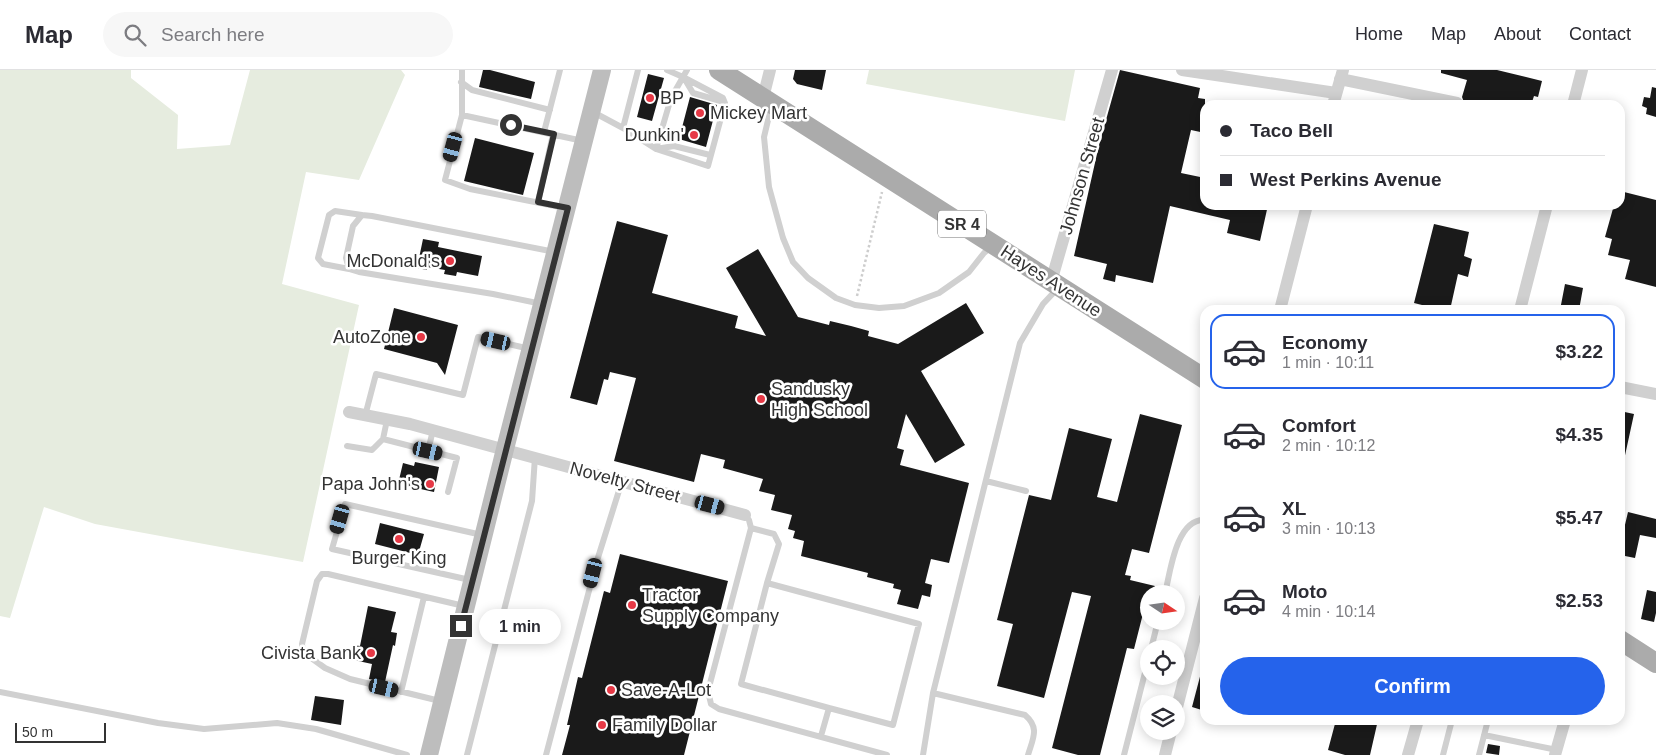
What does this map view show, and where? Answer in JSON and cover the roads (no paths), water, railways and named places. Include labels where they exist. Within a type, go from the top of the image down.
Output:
[{"type":"main road","points":[[429,755],[602,70]]},
{"type":"main road","name":"Hayes Avenue","points":[[724,71],[763,98],[1200,376]]},
{"type":"main road","points":[[1625,643],[1656,663]]},
{"type":"street","points":[[763,98],[770,70]]},
{"type":"street","name":"Johnson Street","points":[[1055,284],[1112,70]]},
{"type":"street","points":[[1182,70],[1335,99],[1341,75],[1445,100]]},
{"type":"street","points":[[1574,100],[1582,70]]},
{"type":"street","points":[[1281,305],[1306,210]]},
{"type":"street","points":[[1521,305],[1546,210]]},
{"type":"street","points":[[1625,388],[1656,394]]},
{"type":"street","name":"Novelty Street","points":[[349,412],[433,430],[745,515]]},
{"type":"street","points":[[1180,695],[1200,617]]},
{"type":"street","points":[[1408,755],[1417,725]]},
{"type":"street","points":[[1556,752],[1564,725]]},
{"type":"street","points":[[1165,755],[1169,740]]},
{"type":"lane","points":[[462,70],[462,115],[445,180],[470,189],[568,208]]},
{"type":"lane","points":[[544,132],[560,70]]},
{"type":"lane","points":[[623,128],[638,70]]},
{"type":"lane","points":[[592,112],[623,128],[656,149],[708,166],[725,103],[722,98],[667,70]]},
{"type":"lane","points":[[656,149],[671,98],[687,70]]},
{"type":"lane","points":[[461,82],[472,90],[550,110]]},
{"type":"lane","points":[[763,98],[769,116],[764,137],[768,187],[783,238],[793,262],[808,278],[836,298],[855,305],[879,308],[904,306],[939,293],[969,272],[994,244]]},
{"type":"lane","points":[[462,115],[584,141]]},
{"type":"lane","points":[[538,202],[554,134]]},
{"type":"lane","points":[[656,149],[674,146],[710,155]]},
{"type":"lane","points":[[542,304],[323,264],[318,258],[329,215],[336,211],[362,215],[556,252]]},
{"type":"lane","points":[[349,269],[346,258],[353,226],[362,215]]},
{"type":"lane","points":[[923,755],[933,693],[1020,343],[1055,284]]},
{"type":"lane","points":[[365,416],[376,374],[464,395],[478,337],[531,349]]},
{"type":"lane","points":[[348,446],[372,450],[383,440],[387,420]]},
{"type":"lane","points":[[428,451],[433,430]]},
{"type":"lane","points":[[383,440],[457,458],[448,492]]},
{"type":"lane","points":[[467,755],[532,501],[535,457]]},
{"type":"lane","points":[[546,755],[596,564],[622,481]]},
{"type":"lane","points":[[986,482],[1026,491]]},
{"type":"lane","points":[[472,580],[332,549],[345,504],[484,535]]},
{"type":"lane","points":[[745,515],[749,520],[751,528],[708,691],[711,704],[719,709],[887,755]]},
{"type":"lane","points":[[1167,585],[1179,538],[1190,524],[1200,520]]},
{"type":"lane","points":[[751,528],[774,534],[779,544],[767,583],[741,684],[893,725],[920,624],[767,583]]},
{"type":"lane","points":[[442,702],[350,680],[325,668],[303,652],[302,644],[317,582],[322,574],[328,574],[466,606]]},
{"type":"lane","points":[[402,692],[424,597]]},
{"type":"lane","points":[[1124,755],[1142,685]]},
{"type":"lane","points":[[0,692],[204,729],[277,723],[306,727],[407,755]]},
{"type":"lane","points":[[933,693],[1025,715],[1032,721],[1035,729],[1028,755]]},
{"type":"lane","points":[[821,736],[829,708]]},
{"type":"lane","points":[[1443,755],[1451,725]]},
{"type":"lane","points":[[1479,755],[1487,725]]},
{"type":"lane","points":[[1484,735],[1556,752]]},
{"type":"place","name":"BP","points":[[650,98]]},
{"type":"place","name":"Mickey Mart","points":[[700,113]]},
{"type":"place","name":"Dunkin'","points":[[694,135]]},
{"type":"place","name":"McDonald's","points":[[450,261]]},
{"type":"place","name":"AutoZone","points":[[421,337]]},
{"type":"place","name":"Sandusky High School","points":[[761,399]]},
{"type":"place","name":"Papa John's","points":[[430,484]]},
{"type":"place","name":"Burger King","points":[[399,539]]},
{"type":"place","name":"Tractor Supply Company","points":[[632,605]]},
{"type":"place","name":"Civista Bank","points":[[371,653]]},
{"type":"place","name":"Save-A-Lot","points":[[611,690]]},
{"type":"place","name":"Family Dollar","points":[[602,725]]}]
